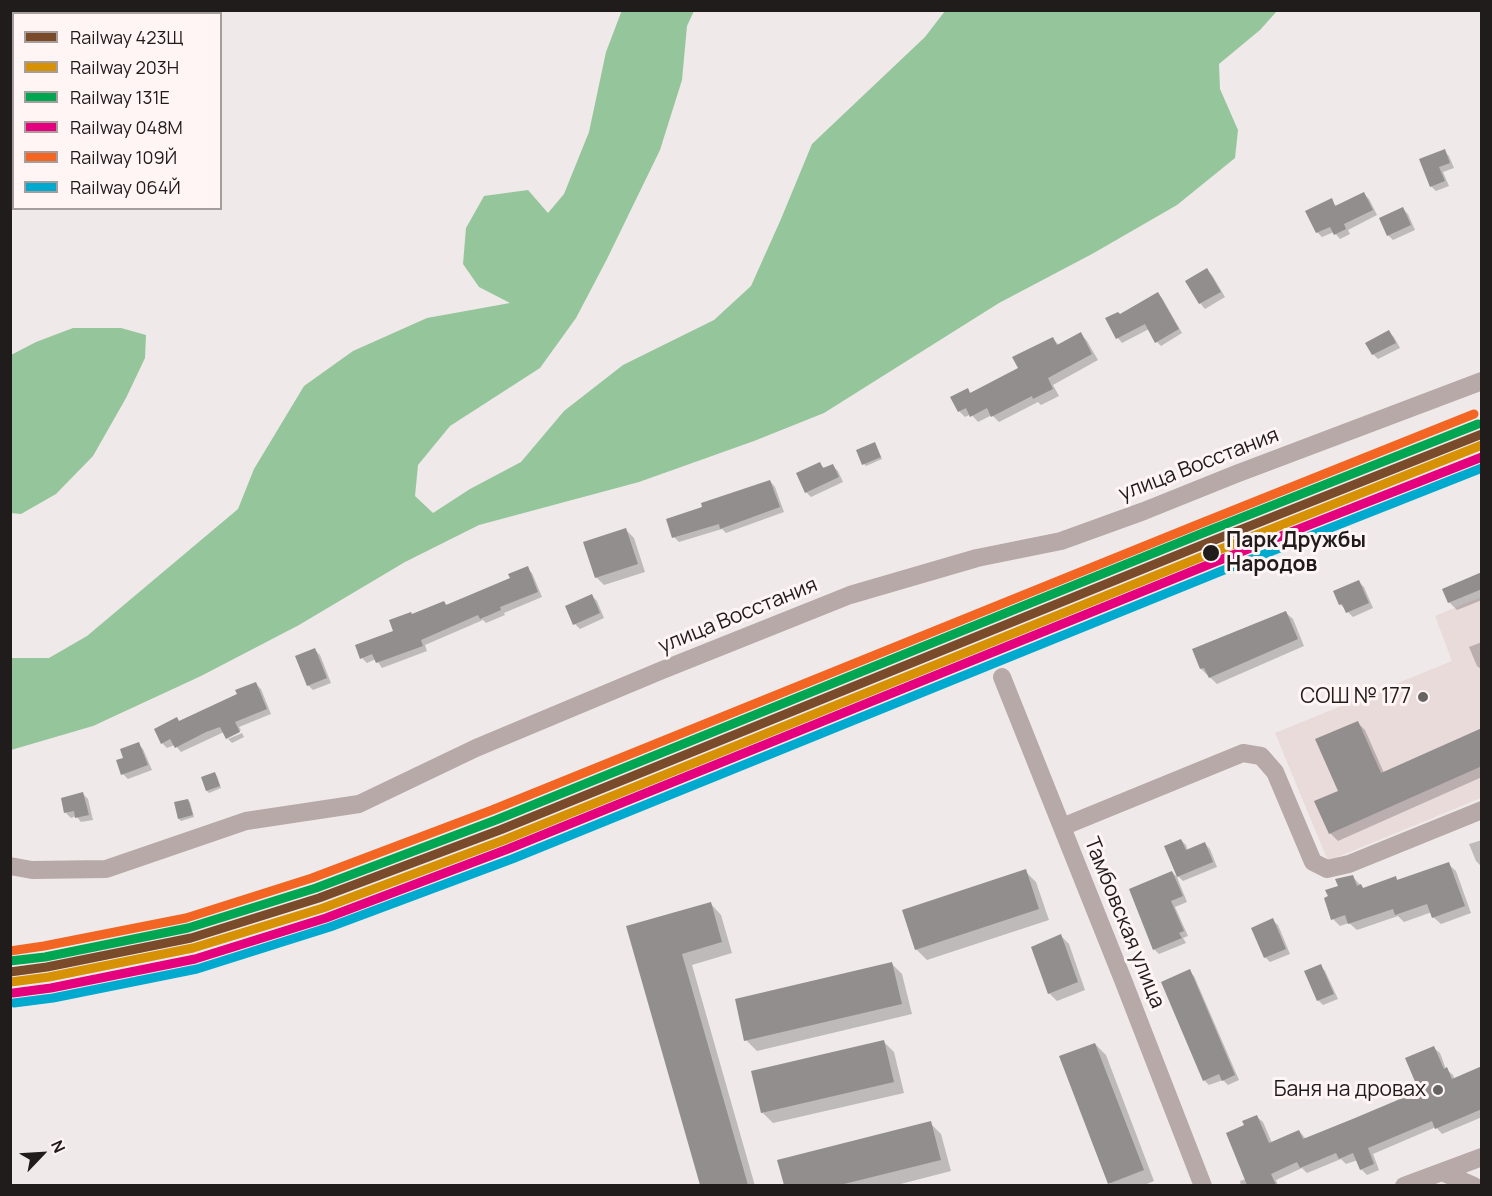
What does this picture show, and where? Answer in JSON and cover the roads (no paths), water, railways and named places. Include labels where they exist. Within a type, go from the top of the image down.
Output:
[{"type":"street","name":"улица Восстания","points":[[10,866],[32,870],[106,869],[246,821],[359,804],[476,748],[850,595],[977,558],[1061,541],[1482,381]]},
{"type":"street","name":"Тамбовская улица","points":[[1002,677],[1203,1185]]},
{"type":"street","points":[[1062,827],[1242,753],[1261,756],[1275,772],[1313,862],[1327,869],[1349,864],[1482,810]]},
{"type":"street","points":[[1404,1185],[1482,1157]]},
{"type":"street","points":[[1442,1172],[1474,1185]]},
{"type":"rail line","name":"109Й","points":[[10,951],[186,918],[312,878],[492,810],[1474,414]]},
{"type":"rail line","name":"131Е","points":[[10,961],[45,957],[188,928],[316,888],[496,820],[1478,424]]},
{"type":"rail line","name":"423Щ","points":[[10,972],[47,967],[191,938],[319,898],[500,830],[1482,434]]},
{"type":"rail line","name":"203Н","points":[[11,982],[49,977],[193,948],[323,908],[504,840],[1482,445]]},
{"type":"rail line","name":"048М","points":[[13,993],[51,988],[195,959],[326,918],[508,849],[1215,562],[1482,457]]},
{"type":"rail line","name":"064Й","points":[[14,1003],[53,998],[197,969],[330,927],[512,859],[1219,572],[1482,468]]},
{"type":"place","name":"Парк Дружбы Народов","points":[[1211,553]]},
{"type":"place","name":"СОШ № 177","points":[[1423,697]]},
{"type":"place","name":"Баня на дровах","points":[[1438,1090]]}]
